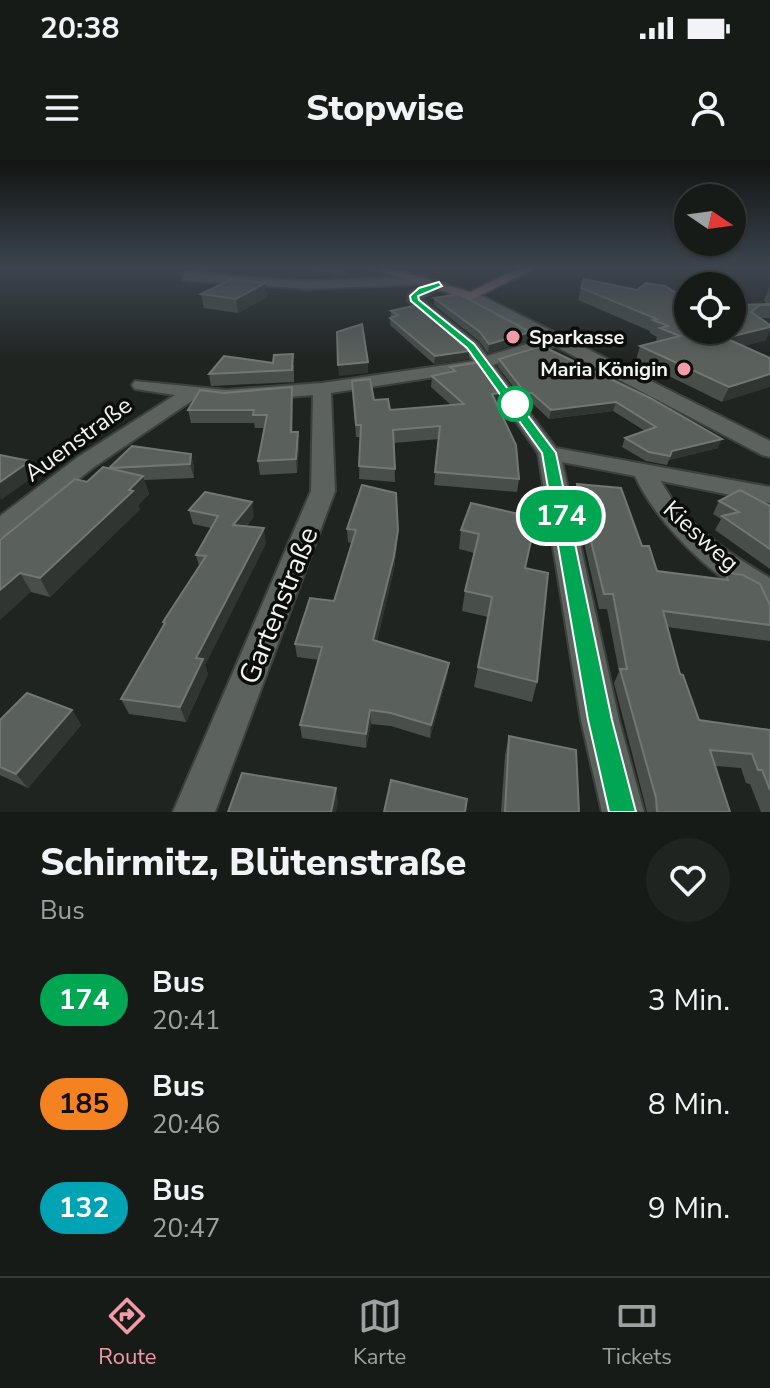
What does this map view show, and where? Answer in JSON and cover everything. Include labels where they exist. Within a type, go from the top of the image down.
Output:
[{"type":"street","points":[[414,298],[471,346],[549,453],[600,720],[623,812]]},
{"type":"street","points":[[476,298],[770,450]]},
{"type":"street","points":[[141,385],[189,394],[226,396],[322,389],[417,377],[484,364],[515,351],[555,341]]},
{"type":"street","name":"Gartenstraße","points":[[194,812],[323,491],[322,389]]},
{"type":"street","name":"Auenstraße","points":[[0,529],[86,462],[189,394]]},
{"type":"street","points":[[549,453],[770,495]]},
{"type":"street","name":"Kiesweg","points":[[644,471],[652,492],[711,551],[770,592]]},
{"type":"building","points":[[435,298],[467,298],[530,332],[489,344],[480,332]]},
{"type":"building","points":[[607,298],[674,298],[674,334],[660,328],[668,326],[653,320],[657,319]]},
{"type":"building","points":[[770,304],[760,305],[751,312],[770,327],[746,333],[746,305]]},
{"type":"building","points":[[417,305],[469,351],[435,356],[390,318],[398,315],[391,311]]},
{"type":"building","points":[[362,324],[368,362],[338,365],[337,332]]},
{"type":"building","points":[[674,338],[674,344],[738,344],[770,358],[770,374],[729,387],[640,346]]},
{"type":"building","points":[[542,346],[650,398],[722,439],[672,451],[670,456],[649,452],[625,438],[656,427],[616,402],[551,410],[532,393],[526,394],[499,359]]},
{"type":"building","points":[[293,354],[292,370],[209,374],[224,356],[273,363],[274,355]]},
{"type":"building","points":[[480,362],[502,393],[492,394],[516,445],[519,479],[435,472],[440,426],[393,430],[395,469],[359,466],[361,425],[356,425],[352,381],[370,379],[374,400],[388,399],[390,410],[464,404],[432,376],[455,371],[450,367]]},
{"type":"building","points":[[292,387],[291,432],[298,432],[296,459],[258,461],[267,415],[253,415],[254,410],[188,410],[200,390],[224,393]]},
{"type":"building","points":[[132,446],[191,454],[190,464],[109,468]]},
{"type":"building","points":[[0,455],[30,461],[0,482]]},
{"type":"building","points":[[103,467],[143,476],[129,490],[133,491],[40,578],[20,573],[0,590],[0,540],[75,479],[87,482]]},
{"type":"building","points":[[577,484],[621,488],[642,546],[649,546],[657,571],[728,580],[725,572],[743,575],[760,584],[770,605],[770,625],[663,611],[680,674],[699,720],[770,730],[770,790],[752,754],[710,750],[730,812],[657,812],[656,798],[620,669],[627,669],[613,594],[604,594]]},
{"type":"building","points":[[362,485],[396,493],[398,530],[394,556],[373,640],[449,663],[431,725],[370,710],[366,734],[300,725],[322,647],[295,644],[310,598],[334,601],[356,530],[347,529]]},
{"type":"building","points":[[740,490],[770,506],[770,549],[722,516],[739,512],[719,501]]},
{"type":"building","points":[[205,492],[252,502],[233,525],[264,528],[196,658],[203,659],[180,707],[121,699],[163,622],[206,556],[196,555],[218,516],[189,510]]},
{"type":"building","points":[[471,503],[536,518],[525,568],[548,573],[537,682],[478,667],[492,597],[465,591],[479,534],[461,530]]},
{"type":"building","points":[[27,693],[72,710],[16,774],[0,767],[0,720]]},
{"type":"building","points":[[509,736],[576,750],[579,812],[505,812]]},
{"type":"building","points":[[242,773],[336,788],[331,812],[228,812]]},
{"type":"building","points":[[391,780],[467,799],[465,812],[384,812]]},
{"type":"bus line","name":"174","points":[[414,298],[422,309],[471,346],[549,453],[600,720],[623,812]]},
{"type":"place","name":"Sparkasse","points":[[513,337]]},
{"type":"place","name":"Maria Königin","points":[[684,369]]}]
